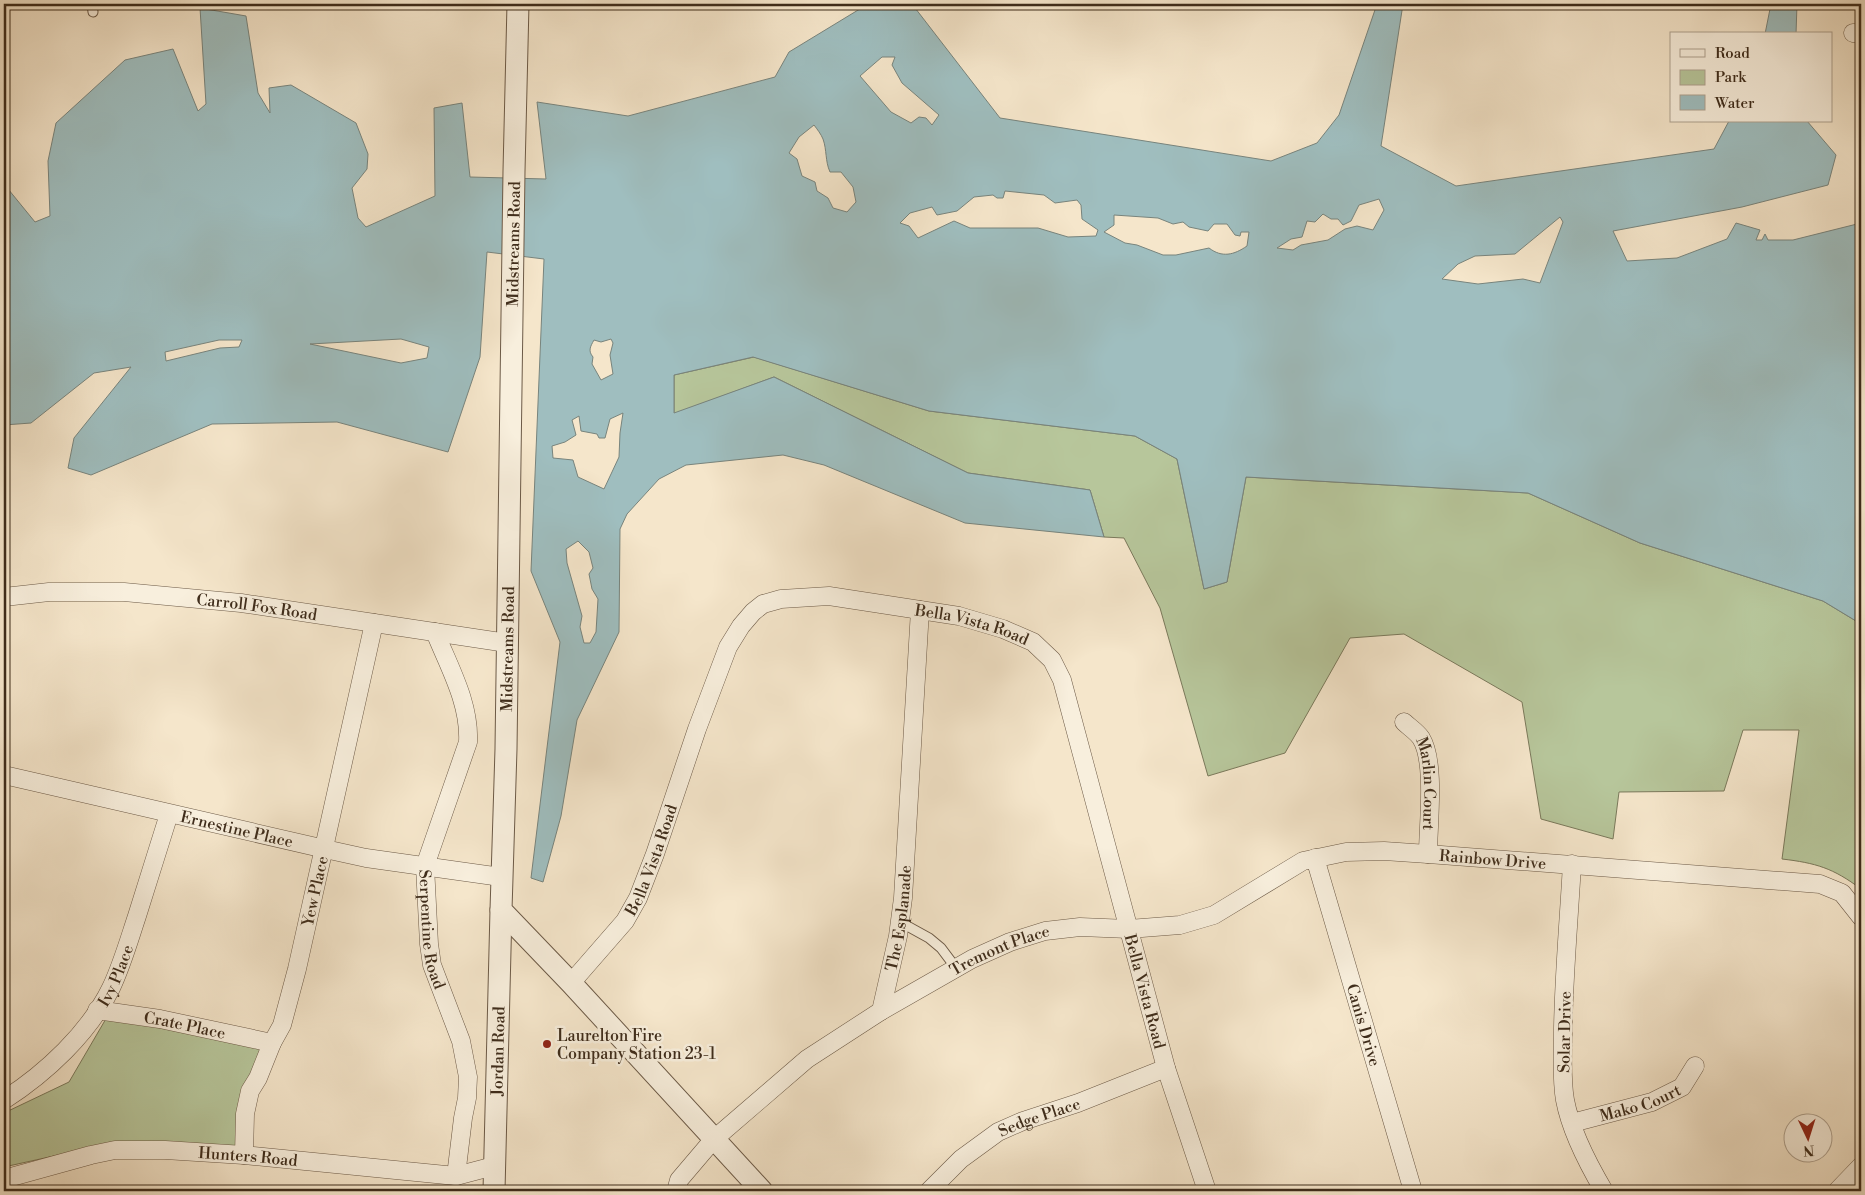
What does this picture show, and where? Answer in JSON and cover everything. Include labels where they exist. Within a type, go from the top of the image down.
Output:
[{"type":"street","name":"Midstreams Road","points":[[501,910],[506,749],[518,4]]},
{"type":"street","name":"Carroll Fox Road","points":[[4,597],[48,592],[124,592],[241,603],[507,643]]},
{"type":"street","name":"Bella Vista Road","points":[[570,983],[625,921],[638,898],[656,854],[697,729],[728,647],[741,626],[753,612],[763,604],[781,599],[829,596],[959,616],[1003,629],[1033,642],[1052,660],[1062,680],[1166,1068],[1207,1191]]},
{"type":"street","name":"The Esplanade","points":[[881,1012],[904,898],[920,610]]},
{"type":"street","name":"Yew Place","points":[[244,1155],[245,1114],[250,1091],[258,1078],[272,1042],[282,1025],[297,969],[374,623]]},
{"type":"street","name":"Serpentine Road","points":[[435,632],[465,706],[469,725],[468,742],[425,866],[429,944],[432,965],[461,1041],[468,1077],[467,1098],[456,1176]]},
{"type":"street","name":"Marlin Court","points":[[1404,722],[1421,738],[1427,757],[1429,778],[1428,854]]},
{"type":"street","name":"Ernestine Place","points":[[4,775],[366,858],[502,877]]},
{"type":"street","name":"Ivy Place","points":[[4,1100],[58,1058],[89,1023],[111,989],[122,961],[169,814]]},
{"type":"street","name":"Rainbow Drive","points":[[1128,929],[1180,925],[1214,915],[1240,901],[1279,874],[1303,861],[1346,852],[1384,851],[1820,884],[1842,894],[1861,916]]},
{"type":"street","name":"Canis Drive","points":[[1316,858],[1413,1191]]},
{"type":"street","name":"Solar Drive","points":[[1572,864],[1562,1070],[1565,1100],[1572,1123],[1592,1170],[1604,1191]]},
{"type":"street","points":[[501,910],[762,1191]]},
{"type":"street","name":"Jordan Road","points":[[494,1191],[501,910]]},
{"type":"street","name":"Tremont Place","points":[[881,1012],[972,959],[1010,942],[1045,931],[1080,927],[1128,929]]},
{"type":"street","name":"Crate Place","points":[[97,1010],[160,1019],[272,1042]]},
{"type":"street","points":[[676,1191],[679,1180],[713,1140],[808,1059],[881,1012]]},
{"type":"street","name":"Mako Court","points":[[1572,1123],[1652,1102],[1682,1087],[1695,1066]]},
{"type":"street","name":"Sedge Place","points":[[929,1191],[961,1159],[998,1132],[1166,1068]]},
{"type":"street","name":"Hunters Road","points":[[4,1179],[91,1154],[115,1150],[165,1150],[244,1155],[456,1176],[494,1166]]},
{"type":"street","points":[[1837,1191],[1861,1166]]},
{"type":"lane","points":[[900,922],[929,938],[941,948],[956,968]]},
{"type":"green space","points":[[754,357],[929,411],[1135,436],[1177,459],[1204,589],[1227,582],[1246,477],[1528,493],[1640,543],[1823,601],[1861,624],[1861,889],[1833,871],[1805,862],[1782,859],[1799,730],[1743,730],[1724,791],[1619,792],[1613,839],[1541,819],[1522,702],[1404,634],[1350,638],[1285,753],[1208,776],[1160,608],[1124,538],[1104,537],[1090,490],[968,473],[774,377],[674,414],[674,375]]},
{"type":"green space","points":[[107,1017],[264,1049],[238,1147],[108,1144],[4,1167],[4,1113],[69,1082]]},
{"type":"water","points":[[868,4],[912,4],[1000,118],[1271,161],[1317,143],[1339,115],[1377,4],[1403,4],[1381,146],[1456,186],[1714,149],[1728,122],[1808,122],[1836,155],[1828,185],[1742,207],[1613,231],[1627,261],[1677,258],[1727,239],[1736,223],[1760,230],[1756,240],[1762,240],[1765,234],[1768,240],[1793,240],[1861,223],[1861,624],[1823,601],[1640,543],[1528,493],[1246,477],[1227,582],[1204,589],[1177,459],[1135,436],[929,411],[753,357],[674,375],[674,413],[774,377],[968,473],[1090,490],[1104,537],[965,523],[824,465],[783,455],[686,465],[659,479],[627,514],[620,529],[619,632],[577,720],[561,816],[543,882],[531,878],[560,642],[531,571],[544,259],[487,252],[480,357],[448,452],[337,422],[212,424],[91,475],[68,468],[74,438],[131,367],[94,373],[31,423],[4,425],[4,184],[35,222],[50,216],[48,161],[56,123],[125,60],[173,49],[198,111],[206,104],[200,8],[246,16],[258,93],[270,113],[269,88],[291,85],[356,123],[368,154],[367,169],[352,188],[358,218],[366,227],[435,196],[434,108],[462,103],[470,177],[546,179],[537,102],[628,116],[775,77],[789,52]],"holes":[[[882,57],[895,57],[892,65],[902,83],[939,115],[932,125],[926,118],[919,117],[911,123],[891,112],[860,76]],[[814,125],[820,133],[830,172],[841,172],[853,187],[856,202],[847,212],[833,208],[828,198],[817,191],[815,182],[802,176],[797,159],[789,153],[799,137]],[[1005,191],[1044,195],[1055,203],[1077,200],[1081,205],[1082,219],[1098,230],[1096,236],[1068,237],[1038,228],[970,228],[954,221],[918,238],[909,226],[900,223],[910,213],[932,207],[937,215],[957,211],[974,197],[993,195],[997,198],[1003,198]],[[1379,199],[1384,210],[1373,230],[1357,226],[1345,229],[1328,240],[1301,245],[1293,250],[1277,248],[1291,239],[1302,237],[1307,221],[1315,222],[1323,214],[1331,219],[1338,219],[1343,225],[1351,221],[1359,205]],[[1114,215],[1158,218],[1173,224],[1183,222],[1189,227],[1208,231],[1214,224],[1227,224],[1235,235],[1240,236],[1241,232],[1249,232],[1247,246],[1237,252],[1223,254],[1209,248],[1176,255],[1163,255],[1137,245],[1125,243],[1104,232],[1114,225]],[[1560,217],[1563,222],[1540,283],[1523,279],[1478,284],[1442,279],[1458,264],[1475,256],[1515,254]],[[401,339],[429,347],[427,358],[401,363],[310,344]],[[611,339],[613,343],[610,355],[613,374],[601,380],[592,364],[593,357],[590,351],[594,340],[601,342]],[[219,340],[242,340],[239,347],[220,348],[166,361],[165,352]],[[623,413],[619,457],[604,489],[578,477],[573,460],[553,458],[552,446],[565,442],[576,435],[572,420],[579,416],[581,431],[597,434],[599,438],[605,438],[610,419]],[[578,541],[589,552],[593,568],[589,574],[592,589],[598,599],[596,632],[590,643],[584,643],[580,627],[582,616],[567,563],[566,549]]]},
{"type":"water","points":[[1771,4],[1797,4],[1796,32],[1765,32]]},
{"type":"place","name":"Laurelton Fire Company Station 23-1","points":[[547,1044]]}]
